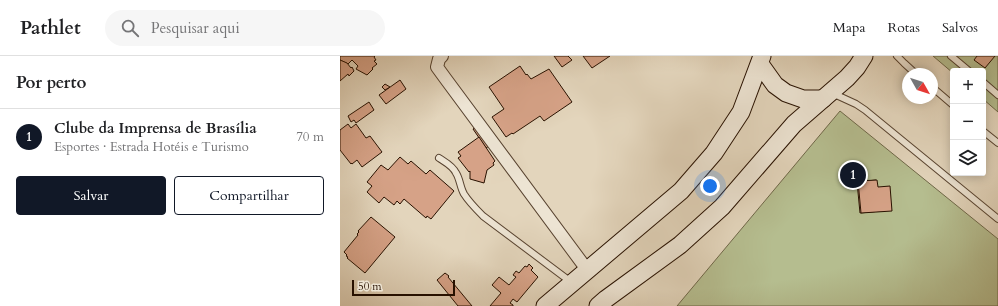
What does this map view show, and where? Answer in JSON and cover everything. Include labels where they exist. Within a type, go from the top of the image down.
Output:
[{"type":"main road","points":[[598,306],[680,245],[722,207],[794,124],[847,78],[864,56]]},
{"type":"main road","points":[[545,306],[681,191],[714,153],[741,112],[761,60]]},
{"type":"main road","points":[[761,60],[774,85],[786,93],[803,99],[827,95]]},
{"type":"street","points":[[442,56],[439,59],[437,67],[588,271]]},
{"type":"lane","points":[[897,56],[909,68]]},
{"type":"lane","points":[[951,56],[965,68]]},
{"type":"lane","points":[[986,85],[998,95]]},
{"type":"lane","points":[[938,92],[952,104]]},
{"type":"lane","points":[[827,95],[851,101],[866,110],[998,219]]},
{"type":"lane","points":[[986,133],[998,143]]},
{"type":"lane","points":[[439,158],[446,162],[456,172],[465,195],[483,216],[572,283]]},
{"type":"green space","points":[[933,56],[998,56],[998,112],[986,102],[986,68],[950,68],[950,70]]},
{"type":"green space","points":[[840,111],[998,239],[998,306],[677,306]]},
{"type":"building","points":[[340,56],[375,56],[374,57],[376,60],[374,61],[377,64],[367,75],[356,69],[358,66],[352,60],[348,64],[340,60]]},
{"type":"building","points":[[554,56],[568,56],[572,60],[562,67]]},
{"type":"building","points":[[583,56],[610,56],[592,68]]},
{"type":"building","points":[[977,56],[995,56],[985,68],[974,60]]},
{"type":"building","points":[[340,60],[347,63],[354,71],[340,81]]},
{"type":"building","points":[[520,66],[526,75],[527,74],[531,79],[549,69],[572,102],[544,121],[540,116],[506,137],[492,117],[504,109],[489,87]]},
{"type":"building","points":[[400,80],[406,89],[386,104],[379,95]]},
{"type":"building","points":[[385,84],[390,87],[385,90],[382,87]]},
{"type":"building","points":[[369,102],[374,110],[356,123],[354,120],[351,122],[348,116]]},
{"type":"building","points":[[482,123],[495,142],[486,148],[473,129]]},
{"type":"building","points":[[348,124],[351,128],[356,124],[366,138],[370,136],[382,152],[362,167],[357,160],[351,164],[340,150],[340,130]]},
{"type":"building","points":[[479,137],[495,161],[493,163],[494,165],[487,170],[484,183],[470,179],[470,171],[469,172],[458,158],[461,156],[458,152]]},
{"type":"building","points":[[400,157],[408,164],[411,161],[426,174],[430,170],[454,191],[431,219],[427,216],[426,218],[404,199],[400,204],[397,201],[394,205],[384,197],[379,203],[367,192],[372,186],[367,182],[381,165],[388,170]]},
{"type":"building","points":[[876,180],[876,188],[889,187],[891,210],[860,213],[857,182]]},
{"type":"building","points":[[877,180],[878,187],[890,186],[892,211],[861,213],[858,181]]},
{"type":"building","points":[[371,217],[395,237],[365,273],[347,258],[347,255],[344,252],[358,235],[358,231]]},
{"type":"building","points":[[529,264],[533,268],[531,270],[538,277],[517,302],[513,299],[510,303],[513,306],[490,306],[501,293],[492,285],[499,277],[509,285],[516,277],[513,275],[516,271],[519,273]]},
{"type":"building","points":[[445,273],[472,306],[458,306],[437,280]]},
{"type":"place","name":"Clube da Imprensa de Brasília","points":[[853,175]]}]
